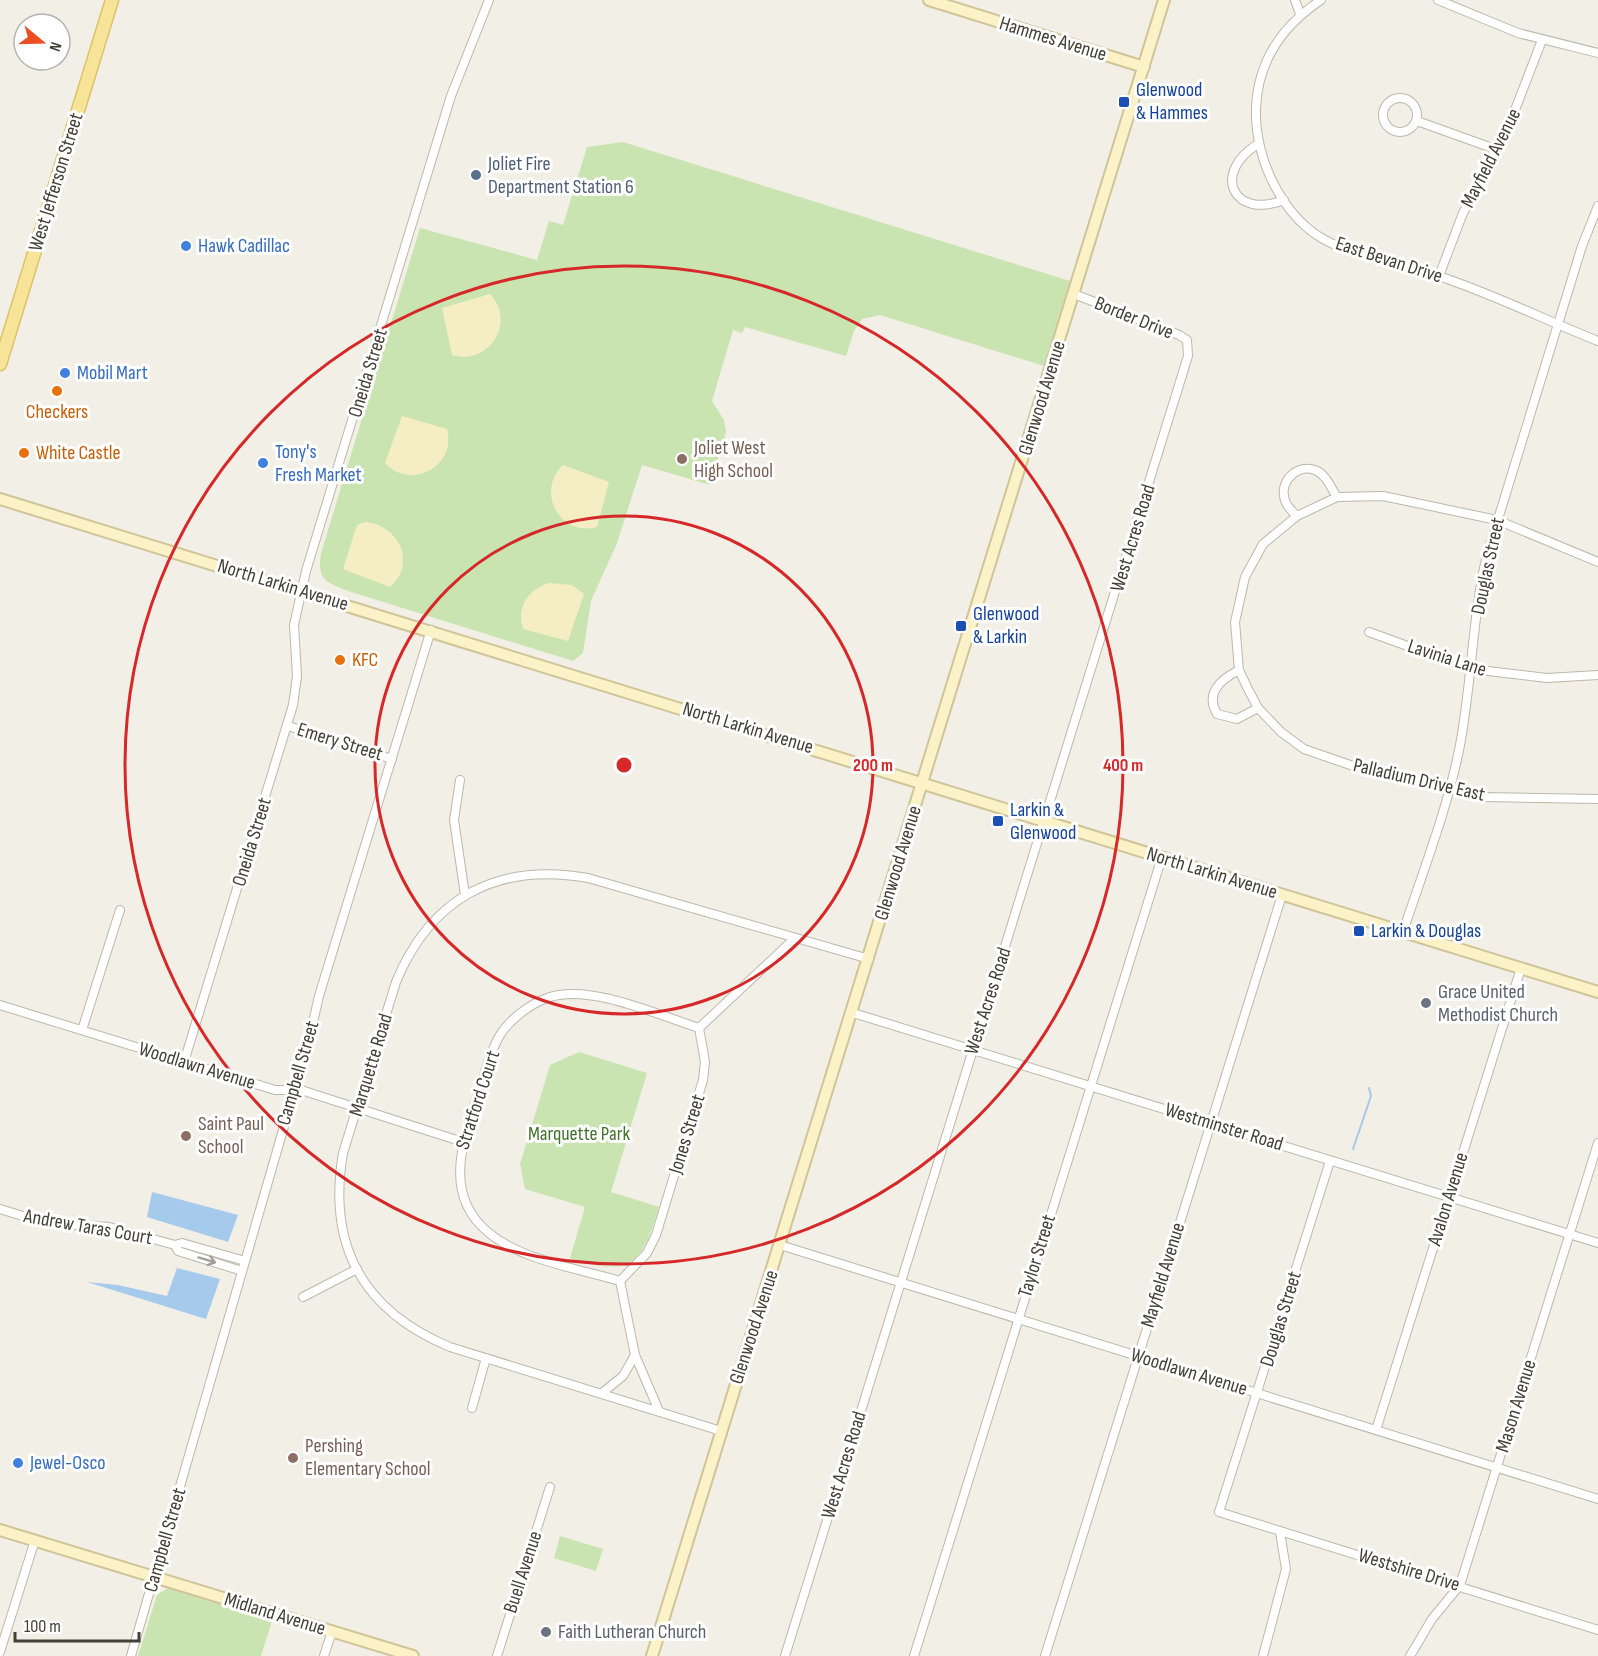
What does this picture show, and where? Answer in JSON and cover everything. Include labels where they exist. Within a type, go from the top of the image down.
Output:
[{"type":"main road","name":"West Jefferson Street","points":[[0,364],[112,0]]},
{"type":"main road","name":"Hammes Avenue","points":[[929,0],[1144,67]]},
{"type":"main road","name":"Glenwood Avenue","points":[[652,1656],[1164,0]]},
{"type":"main road","name":"North Larkin Avenue","points":[[0,499],[302,590],[1598,992]]},
{"type":"main road","name":"Midland Avenue","points":[[0,1530],[413,1656]]},
{"type":"street","name":"Oneida Street","points":[[184,1062],[288,726],[296,689],[294,634],[302,590],[448,107],[489,0]]},
{"type":"street","points":[[1295,0],[1300,14]]},
{"type":"street","name":"East Bevan Drive","points":[[1321,0],[1300,14],[1281,33],[1269,52],[1256,100],[1258,144],[1266,169],[1284,200],[1318,235],[1340,247],[1439,276],[1598,341]]},
{"type":"street","points":[[1438,0],[1487,22],[1542,40],[1598,52]]},
{"type":"street","name":"Mayfield Avenue","points":[[1439,276],[1463,213],[1518,103],[1542,40]]},
{"type":"street","points":[[1398,98],[1409,100],[1416,109],[1417,121],[1410,129],[1394,131],[1383,119],[1384,108],[1398,98]]},
{"type":"street","points":[[1417,121],[1495,148]]},
{"type":"street","points":[[1258,144],[1244,153],[1235,163],[1233,185],[1241,198],[1251,206],[1264,206],[1284,200]]},
{"type":"street","name":"Douglas Street","points":[[1403,932],[1449,791],[1460,747],[1480,582],[1582,246],[1598,206]]},
{"type":"street","name":"Border Drive","points":[[1074,294],[1179,335],[1187,340],[1190,346]]},
{"type":"street","name":"West Acres Road","points":[[785,1656],[972,1049],[1046,822],[1190,346]]},
{"type":"street","points":[[1337,496],[1326,479],[1316,471],[1302,469],[1293,474],[1286,484],[1284,495],[1287,506],[1297,516],[1337,496],[1383,496],[1497,520],[1598,562]]},
{"type":"street","name":"Palladium Drive East","points":[[1297,516],[1263,544],[1245,577],[1235,622],[1239,670],[1258,708],[1281,732],[1304,749],[1356,767],[1449,791],[1484,797],[1598,799]]},
{"type":"street","name":"Campbell Street","points":[[131,1656],[309,1040],[319,996],[431,630]]},
{"type":"street","name":"Lavinia Lane","points":[[1369,632],[1471,669],[1516,676],[1598,675]]},
{"type":"street","points":[[1239,670],[1217,686],[1212,695],[1212,705],[1218,714],[1237,719],[1258,708]]},
{"type":"street","name":"Emery Street","points":[[288,726],[392,759]]},
{"type":"street","points":[[460,780],[454,820],[465,895]]},
{"type":"street","name":"Taylor Street","points":[[914,1656],[1162,857]]},
{"type":"street","name":"Marquette Road","points":[[721,1431],[433,1340],[403,1323],[368,1288],[357,1269],[342,1231],[338,1206],[343,1153],[359,1108],[396,982],[406,956],[438,915],[465,895],[506,878],[560,873],[588,878],[869,959]]},
{"type":"street","name":"Mayfield Avenue","points":[[1045,1656],[1282,895]]},
{"type":"street","points":[[82,1030],[120,910]]},
{"type":"street","points":[[699,1028],[794,939]]},
{"type":"street","name":"Avalon Avenue","points":[[1376,1430],[1521,968]]},
{"type":"street","name":"Stratford Court","points":[[620,1281],[522,1252],[487,1232],[465,1201],[459,1162],[463,1142],[500,1034],[531,1006],[550,997],[572,994],[598,997],[699,1028]]},
{"type":"street","name":"Woodlawn Avenue","points":[[0,1005],[275,1090],[293,1090],[359,1108],[463,1142]]},
{"type":"street","name":"Westminster Road","points":[[850,1012],[1598,1243]]},
{"type":"street","name":"Jones Street","points":[[620,1281],[647,1253],[656,1235],[704,1080],[705,1062],[699,1028]]},
{"type":"street","name":"Mason Avenue","points":[[1410,1656],[1427,1626],[1460,1585],[1598,1143]]},
{"type":"street","name":"Douglas Street","points":[[1219,1512],[1330,1161]]},
{"type":"street","name":"Andrew Taras Court","points":[[0,1209],[52,1224],[109,1227],[175,1245],[182,1243],[245,1261]]},
{"type":"street","name":"Andrew Taras Court","points":[[175,1245],[178,1251],[242,1271]]},
{"type":"street","name":"Woodlawn Avenue","points":[[780,1245],[1598,1500]]},
{"type":"street","points":[[303,1297],[357,1269]]},
{"type":"street","points":[[620,1281],[635,1355],[659,1411]]},
{"type":"street","points":[[602,1393],[623,1376],[635,1355]]},
{"type":"street","points":[[472,1408],[486,1358]]},
{"type":"street","name":"Buell Avenue","points":[[497,1656],[550,1487]]},
{"type":"street","name":"Westshire Drive","points":[[1219,1512],[1460,1585],[1598,1630]]},
{"type":"street","points":[[1263,1656],[1286,1569],[1280,1532]]},
{"type":"street","points":[[0,1652],[35,1540]]},
{"type":"street","points":[[324,1656],[332,1631]]},
{"type":"green space","points":[[623,142],[1070,281],[1044,366],[880,315],[862,319],[854,331],[846,356],[745,327],[742,333],[733,330],[712,401],[724,420],[726,432],[710,485],[642,465],[617,543],[591,601],[583,653],[573,661],[348,591],[328,582],[324,579],[320,569],[321,553],[420,228],[537,260],[549,221],[563,225],[587,147]]},
{"type":"green space","name":"Marquette Park","points":[[579,1052],[647,1073],[611,1192],[659,1207],[653,1226],[639,1253],[631,1261],[620,1266],[591,1264],[570,1258],[585,1207],[525,1189],[520,1164],[550,1065]]},
{"type":"green space","points":[[560,1536],[603,1549],[596,1571],[554,1558]]},
{"type":"green space","points":[[168,1588],[272,1621],[261,1656],[138,1656],[157,1595]]},
{"type":"sand","points":[[490,294],[498,305],[501,317],[500,329],[495,339],[477,354],[465,357],[452,355],[442,308]]},
{"type":"sand","points":[[402,416],[447,429],[448,442],[445,454],[430,470],[407,475],[385,463]]},
{"type":"sand","points":[[563,465],[609,482],[597,527],[584,528],[572,525],[556,510],[551,487]]},
{"type":"sand","points":[[366,522],[387,530],[400,547],[403,557],[402,567],[390,587],[343,569],[357,525]]},
{"type":"sand","points":[[549,583],[572,585],[584,594],[568,641],[523,629],[521,614],[526,600],[535,590]]},
{"type":"water","points":[[152,1192],[238,1215],[228,1242],[147,1217]]},
{"type":"water","points":[[177,1268],[220,1279],[206,1319],[87,1282],[118,1285],[167,1296]]},
{"type":"waterway","points":[[1353,1149],[1371,1096],[1369,1088]]},
{"type":"place","name":"Glenwood & Hammes","points":[[1124,102]]},
{"type":"place","name":"Joliet Fire Department Station 6","points":[[476,175]]},
{"type":"place","name":"Hawk Cadillac","points":[[186,246]]},
{"type":"place","name":"Mobil Mart","points":[[65,373]]},
{"type":"place","name":"Checkers","points":[[57,391]]},
{"type":"place","name":"White Castle","points":[[24,453]]},
{"type":"place","name":"Joliet West High School","points":[[682,459]]},
{"type":"place","name":"Tony's Fresh Market","points":[[263,463]]},
{"type":"place","name":"Glenwood & Larkin","points":[[961,626]]},
{"type":"place","name":"KFC","points":[[340,660]]},
{"type":"place","name":"Larkin & Glenwood","points":[[998,821]]},
{"type":"place","name":"Larkin & Douglas","points":[[1359,931]]},
{"type":"place","name":"Grace United Methodist Church","points":[[1426,1003]]},
{"type":"place","name":"Saint Paul School","points":[[186,1136]]},
{"type":"place","name":"Pershing Elementary School","points":[[293,1458]]},
{"type":"place","name":"Jewel-Osco","points":[[18,1463]]},
{"type":"place","name":"Faith Lutheran Church","points":[[546,1632]]}]
